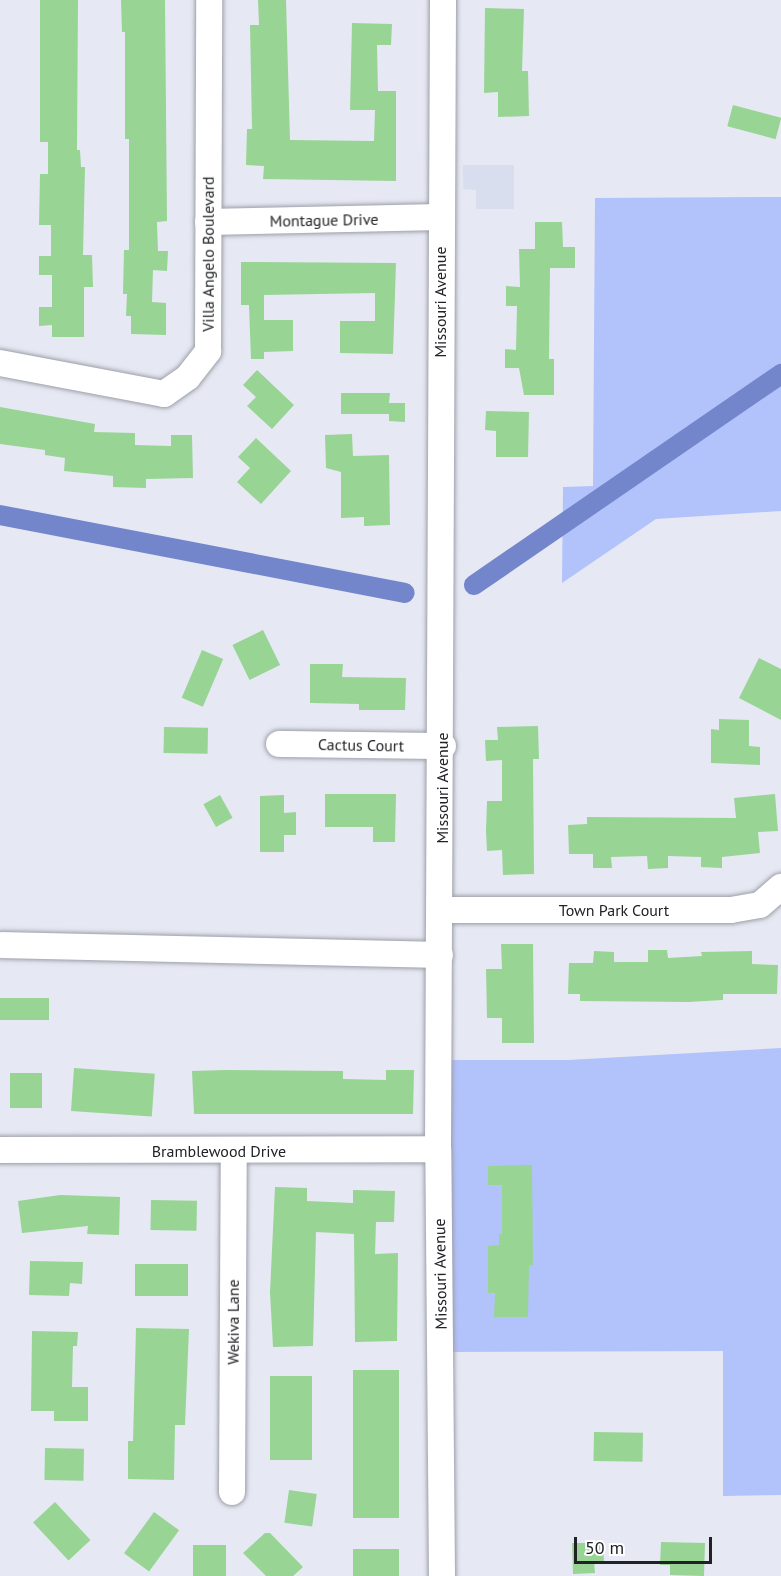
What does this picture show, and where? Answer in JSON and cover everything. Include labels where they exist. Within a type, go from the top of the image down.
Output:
[{"type":"street","name":"Villa Angelo Boulevard","points":[[0,363],[164,394],[188,377],[208,351],[209,0]]},
{"type":"street","name":"Missouri Avenue","points":[[442,1576],[438,1149],[442,746],[440,217],[443,0]]},
{"type":"street","name":"Montague Drive","points":[[208,222],[440,217]]},
{"type":"street","name":"Cactus Court","points":[[279,744],[442,746]]},
{"type":"street","name":"Town Park Court","points":[[441,910],[731,910],[760,905],[781,887]]},
{"type":"street","points":[[2,945],[440,955]]},
{"type":"street","name":"Bramblewood Drive","points":[[0,1150],[234,1152],[438,1149]]},
{"type":"street","name":"Wekiva Lane","points":[[232,1492],[234,1152]]},
{"type":"shaded area","points":[[463,165],[514,165],[514,209],[476,209],[476,190],[463,189]]},
{"type":"shaded area","points":[[781,197],[781,511],[656,519],[562,583],[563,487],[593,486],[595,198]]},
{"type":"shaded area","points":[[781,1048],[781,1495],[723,1496],[723,1351],[449,1352],[450,1060],[568,1060]]},
{"type":"building","points":[[40,0],[78,0],[77,150],[80,150],[81,167],[85,167],[83,255],[92,255],[93,287],[84,287],[84,337],[52,337],[52,325],[39,326],[39,307],[52,307],[52,275],[39,275],[39,256],[51,256],[51,225],[39,225],[40,174],[48,174],[48,142],[40,142]]},
{"type":"building","points":[[121,0],[165,0],[167,221],[157,222],[158,251],[168,251],[167,271],[153,270],[152,302],[166,303],[166,335],[131,334],[131,316],[126,316],[127,294],[123,294],[124,250],[129,250],[129,139],[125,139],[125,32],[122,32]]},
{"type":"building","points":[[258,0],[286,0],[290,140],[374,141],[375,110],[350,110],[352,23],[392,24],[391,45],[377,45],[378,91],[396,91],[396,181],[263,179],[264,166],[246,165],[247,129],[252,129],[250,25],[259,25]]},
{"type":"building","points":[[485,8],[524,9],[522,71],[528,71],[529,116],[498,117],[498,92],[484,93]]},
{"type":"building","points":[[733,105],[781,118],[776,139],[727,126]]},
{"type":"building","points":[[535,222],[562,222],[563,247],[575,247],[575,268],[550,268],[549,359],[554,359],[554,395],[524,395],[519,368],[505,368],[505,349],[516,350],[517,306],[506,306],[506,286],[520,287],[519,249],[535,249]]},
{"type":"building","points":[[241,262],[396,263],[393,354],[340,353],[340,321],[375,321],[375,293],[264,295],[264,320],[293,320],[293,351],[264,352],[264,359],[251,359],[249,305],[241,305]]},
{"type":"building","points":[[257,370],[294,405],[272,429],[247,406],[256,397],[243,385]]},
{"type":"building","points":[[341,393],[390,393],[389,403],[405,403],[405,422],[389,421],[389,414],[341,414]]},
{"type":"building","points":[[0,407],[95,424],[94,432],[135,433],[135,445],[171,446],[171,435],[192,435],[193,478],[146,479],[146,488],[113,487],[113,476],[64,471],[65,458],[45,455],[45,450],[0,444]]},
{"type":"building","points":[[486,411],[529,412],[528,457],[496,457],[496,431],[485,430]]},
{"type":"building","points":[[352,434],[353,456],[389,455],[390,525],[364,526],[364,517],[341,518],[341,472],[326,468],[325,435]]},
{"type":"building","points":[[256,438],[291,471],[261,504],[237,482],[250,468],[238,457]]},
{"type":"building","points":[[263,630],[280,665],[250,680],[232,645]]},
{"type":"building","points":[[202,650],[223,659],[203,707],[182,698]]},
{"type":"building","points":[[759,658],[781,669],[781,720],[739,698]]},
{"type":"building","points":[[310,664],[343,664],[342,677],[406,678],[405,710],[359,710],[359,704],[310,703]]},
{"type":"building","points":[[719,719],[749,720],[749,746],[760,747],[760,765],[711,763],[711,729],[719,730]]},
{"type":"building","points":[[538,726],[539,759],[533,759],[534,874],[503,875],[502,850],[487,851],[486,831],[487,801],[502,801],[502,760],[486,761],[485,740],[498,740],[497,727]]},
{"type":"building","points":[[164,727],[208,728],[208,754],[164,753]]},
{"type":"building","points":[[325,794],[396,794],[395,842],[373,842],[373,827],[325,827]]},
{"type":"building","points":[[775,794],[778,831],[758,832],[760,853],[722,857],[722,868],[701,867],[701,857],[668,856],[668,868],[648,869],[647,856],[611,857],[612,868],[593,868],[593,854],[569,854],[568,825],[587,824],[587,817],[736,818],[734,798]]},
{"type":"building","points":[[220,795],[233,818],[216,827],[203,804]]},
{"type":"building","points":[[284,795],[284,813],[296,812],[296,835],[284,835],[284,852],[260,852],[260,796]]},
{"type":"building","points":[[501,944],[533,944],[534,1043],[502,1043],[502,1018],[487,1018],[486,969],[502,969]]},
{"type":"building","points":[[648,950],[667,950],[668,958],[702,956],[701,952],[752,951],[752,964],[778,965],[777,994],[723,994],[723,1000],[688,1002],[580,1001],[580,994],[568,994],[569,963],[593,963],[594,951],[614,952],[614,962],[648,962]]},
{"type":"building","points":[[0,998],[49,998],[49,1020],[0,1020]]},
{"type":"building","points":[[74,1068],[155,1074],[152,1117],[71,1111]]},
{"type":"building","points":[[386,1070],[414,1070],[413,1114],[194,1114],[192,1071],[343,1071],[343,1079],[386,1080]]},
{"type":"building","points":[[10,1073],[42,1073],[42,1108],[10,1108]]},
{"type":"building","points":[[532,1165],[533,1265],[529,1265],[528,1317],[494,1317],[495,1293],[488,1293],[488,1246],[499,1245],[499,1234],[502,1234],[502,1185],[488,1185],[488,1166]]},
{"type":"building","points":[[275,1187],[307,1188],[307,1201],[353,1203],[353,1190],[395,1191],[394,1222],[376,1222],[375,1254],[398,1253],[397,1341],[355,1342],[354,1234],[316,1232],[313,1346],[273,1347],[270,1292]]},
{"type":"building","points":[[60,1195],[120,1197],[119,1235],[87,1234],[88,1226],[22,1233],[18,1201]]},
{"type":"building","points":[[151,1200],[197,1201],[196,1231],[150,1230]]},
{"type":"building","points":[[30,1261],[83,1262],[82,1284],[70,1283],[69,1296],[29,1295]]},
{"type":"building","points":[[135,1264],[188,1264],[188,1296],[135,1296]]},
{"type":"building","points":[[136,1328],[189,1329],[185,1425],[175,1425],[174,1480],[128,1479],[128,1441],[133,1441]]},
{"type":"building","points":[[32,1331],[78,1332],[77,1346],[73,1346],[72,1387],[88,1387],[88,1421],[54,1421],[54,1411],[31,1411]]},
{"type":"building","points":[[353,1370],[399,1370],[399,1518],[353,1518]]},
{"type":"building","points":[[270,1376],[312,1376],[312,1460],[270,1460]]},
{"type":"building","points":[[594,1432],[643,1433],[642,1462],[593,1461]]},
{"type":"building","points":[[45,1448],[84,1449],[83,1481],[44,1480]]},
{"type":"building","points":[[289,1490],[317,1494],[312,1527],[284,1523]]},
{"type":"building","points":[[55,1502],[90,1540],[69,1560],[33,1522]]},
{"type":"building","points":[[154,1512],[179,1530],[149,1571],[124,1553]]},
{"type":"building","points":[[265,1533],[270,1533],[303,1567],[293,1576],[266,1576],[243,1553]]},
{"type":"building","points":[[661,1542],[705,1543],[704,1576],[670,1575],[670,1565],[660,1565]]},
{"type":"building","points":[[572,1543],[603,1543],[604,1561],[594,1561],[595,1573],[573,1574]]},
{"type":"building","points":[[193,1545],[226,1545],[226,1576],[193,1576]]},
{"type":"building","points":[[353,1549],[399,1549],[399,1576],[353,1576]]},
{"type":"waterway","points":[[474,585],[781,374]]},
{"type":"waterway","points":[[0,515],[405,593]]}]
